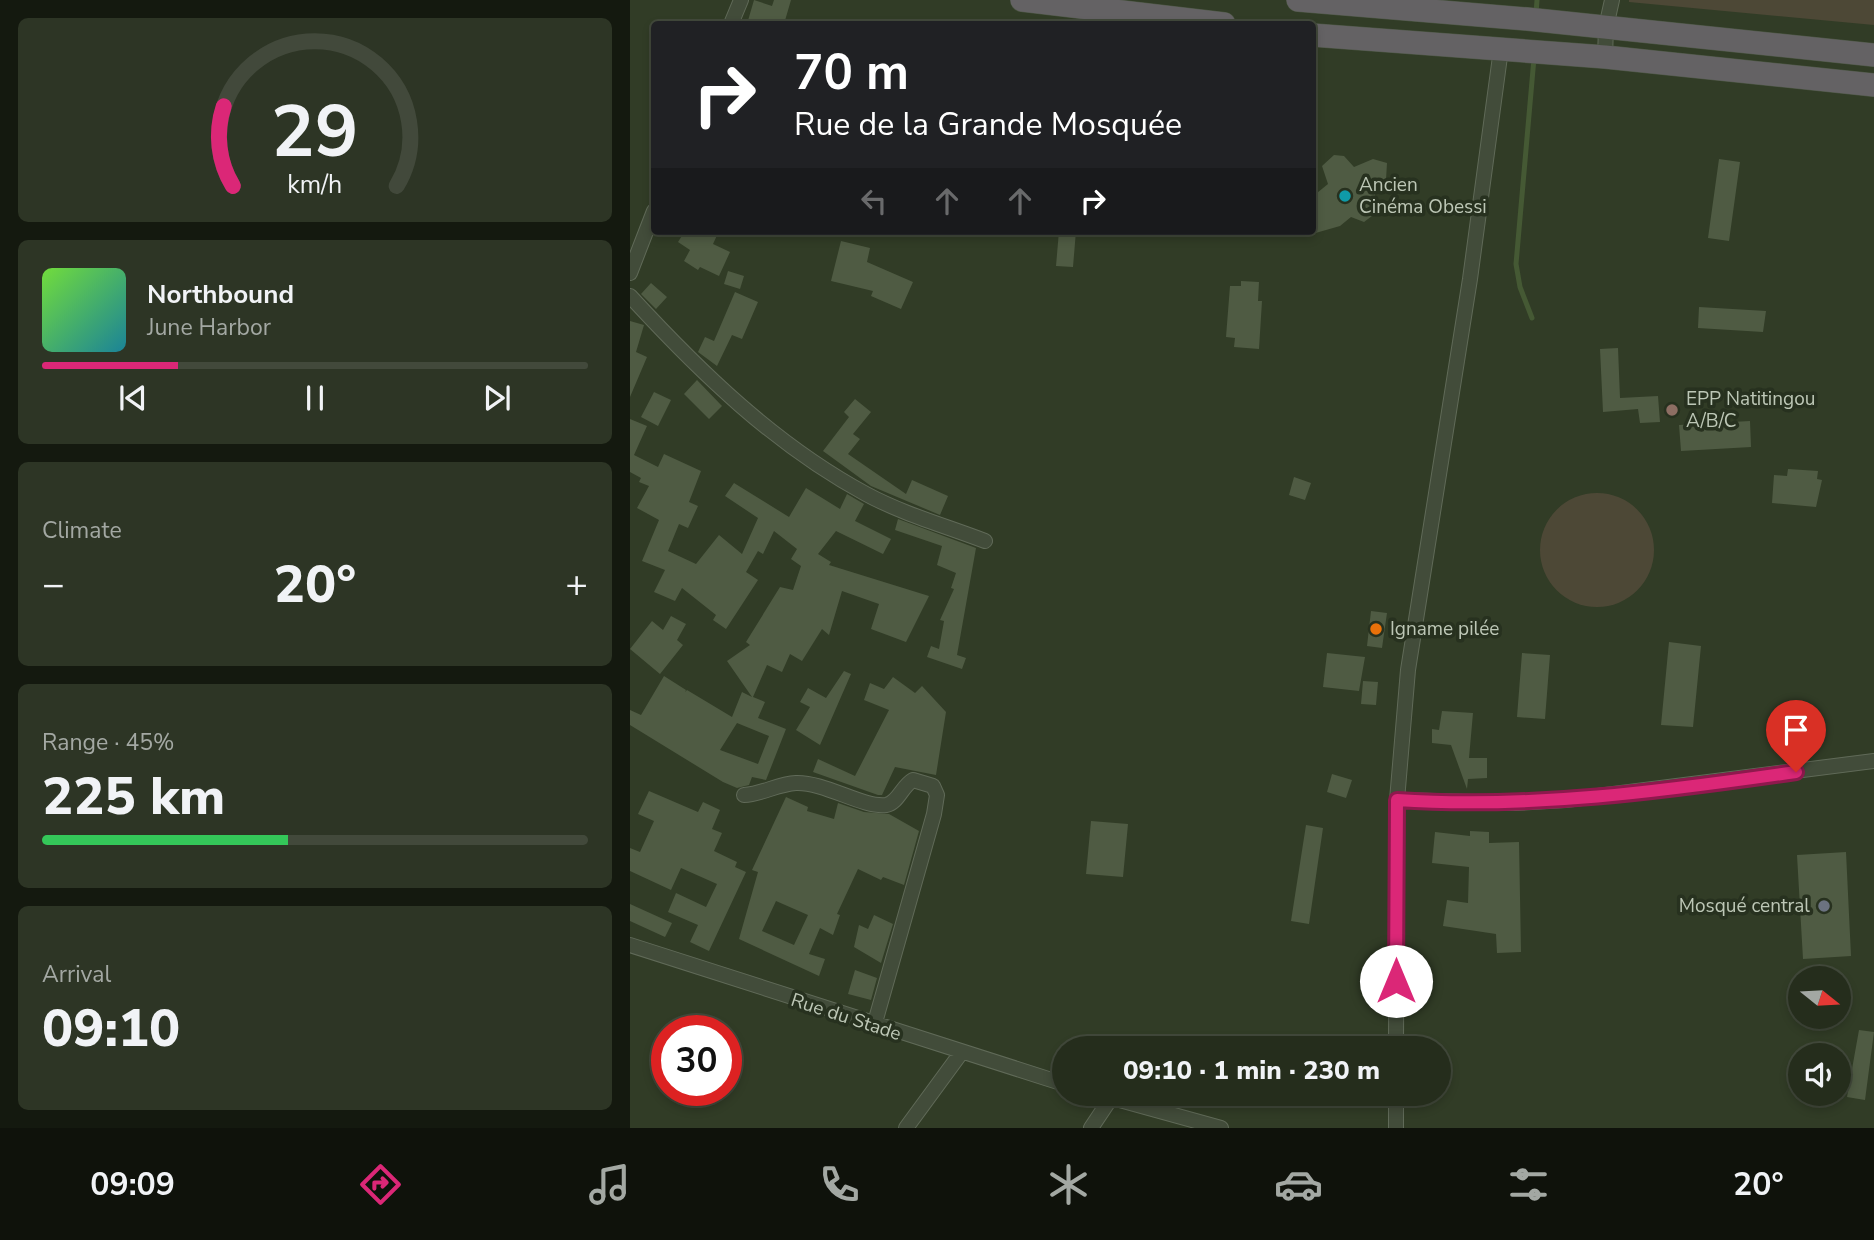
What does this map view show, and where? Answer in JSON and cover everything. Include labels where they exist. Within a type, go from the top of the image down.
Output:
[{"type":"highway","points":[[1022,0],[1147,8],[1210,21]]},
{"type":"highway","points":[[1298,0],[1538,20],[1874,55]]},
{"type":"highway","points":[[1353,40],[1357,6]]},
{"type":"highway","points":[[1316,35],[1605,57],[1874,85]]},
{"type":"street","points":[[732,21],[741,0]]},
{"type":"street","points":[[1605,57],[1606,27],[1612,0]]},
{"type":"street","points":[[1396,1036],[1397,800],[1408,670],[1470,279],[1523,52]]},
{"type":"street","points":[[630,273],[651,219]]},
{"type":"street","points":[[630,296],[728,397],[838,478],[896,508],[985,541]]},
{"type":"street","points":[[1397,800],[1480,803],[1566,800],[1874,761]]},
{"type":"street","points":[[744,795],[758,794],[796,783],[824,786],[881,805],[894,801],[912,780],[920,779],[933,786],[937,795],[934,814],[874,1026]]},
{"type":"street","name":"Rue du Stade","points":[[630,945],[874,1026],[1052,1080]]},
{"type":"street","points":[[906,1128],[961,1053]]},
{"type":"street","points":[[1091,1128],[1101,1106]]},
{"type":"street","points":[[1141,1106],[1221,1128]]},
{"type":"street","points":[[1396,1106],[1396,1128]]},
{"type":"shaded area","points":[[1874,0],[1874,25],[1629,2]]},
{"type":"shaded area","points":[[1597,493],[1619,498],[1637,510],[1649,528],[1654,550],[1649,572],[1637,590],[1619,602],[1597,607],[1575,602],[1557,590],[1545,572],[1540,550],[1545,528],[1557,510],[1575,498]]},
{"type":"building","points":[[754,0],[772,6],[774,0],[791,0],[785,21],[748,21]]},
{"type":"building","name":"Ancien Cinéma Obessi","points":[[1334,155],[1344,156],[1354,167],[1373,159],[1387,163],[1386,180],[1375,193],[1376,213],[1364,222],[1351,217],[1340,226],[1316,233],[1316,194],[1328,184],[1322,166]]},
{"type":"building","points":[[1719,159],[1740,162],[1729,241],[1708,238]]},
{"type":"building","points":[[682,235],[717,235],[713,244],[730,252],[719,276],[700,267],[698,270],[684,261],[690,250],[678,242]]},
{"type":"building","points":[[1059,235],[1076,235],[1073,267],[1056,266]]},
{"type":"building","points":[[841,241],[870,248],[867,262],[913,282],[901,309],[871,296],[873,291],[831,281]]},
{"type":"building","points":[[728,271],[744,276],[740,289],[724,284]]},
{"type":"building","points":[[1241,281],[1259,282],[1258,301],[1262,301],[1259,349],[1234,347],[1235,338],[1226,337],[1230,286],[1241,286]]},
{"type":"building","points":[[651,283],[667,297],[656,309],[641,294]]},
{"type":"building","points":[[735,292],[758,302],[742,339],[732,335],[717,366],[698,352],[705,337],[714,341]]},
{"type":"building","points":[[1699,307],[1766,311],[1763,332],[1698,328]]},
{"type":"building","points":[[630,321],[644,325],[636,352],[647,357],[630,397]]},
{"type":"building","points":[[1618,348],[1620,398],[1658,396],[1660,422],[1640,423],[1638,409],[1603,412],[1600,349]]},
{"type":"building","points":[[697,380],[722,406],[709,419],[684,394]]},
{"type":"building","points":[[654,392],[671,400],[658,426],[641,417]]},
{"type":"building","points":[[855,399],[871,412],[853,434],[860,439],[848,454],[906,494],[912,480],[948,496],[940,515],[871,486],[823,451],[849,417],[844,412]]},
{"type":"building","points":[[630,419],[647,426],[634,455],[658,467],[664,454],[701,471],[689,502],[698,506],[688,528],[679,524],[668,551],[696,564],[719,535],[742,554],[758,518],[725,496],[734,483],[789,517],[806,488],[840,509],[847,494],[864,504],[855,521],[891,539],[883,554],[836,531],[818,554],[831,562],[829,565],[929,596],[906,642],[871,629],[879,604],[842,591],[829,635],[822,629],[802,661],[790,654],[782,672],[767,665],[753,697],[765,702],[758,718],[786,729],[766,780],[752,777],[749,785],[737,788],[723,782],[630,725],[630,710],[641,715],[664,676],[686,690],[685,692],[687,690],[732,717],[742,692],[752,697],[727,661],[750,645],[746,642],[780,587],[793,590],[801,566],[791,559],[797,549],[774,531],[763,554],[758,551],[746,572],[758,580],[726,629],[713,620],[716,615],[682,588],[675,601],[654,592],[665,570],[642,561],[659,520],[637,508],[649,486],[639,482],[641,478],[630,472]],"holes":[[[737,723],[769,736],[758,764],[720,750]]]},
{"type":"building","points":[[1750,421],[1751,447],[1681,451],[1679,425]]},
{"type":"building","points":[[1788,469],[1818,471],[1817,479],[1822,480],[1816,507],[1772,503],[1774,475],[1787,476]]},
{"type":"building","points":[[1294,477],[1311,483],[1305,500],[1289,495]]},
{"type":"building","points":[[898,519],[976,548],[957,655],[966,658],[962,669],[927,657],[931,646],[939,649],[944,621],[940,620],[954,589],[951,588],[956,573],[937,565],[942,546],[895,530]]},
{"type":"building","points":[[1371,611],[1387,613],[1382,648],[1367,646]]},
{"type":"building","points":[[671,616],[686,624],[677,640],[683,645],[660,674],[630,649],[652,621],[663,630]]},
{"type":"building","points":[[1669,642],[1701,646],[1693,727],[1661,725]]},
{"type":"building","points":[[1327,653],[1365,657],[1359,691],[1323,687]]},
{"type":"building","points":[[1522,653],[1550,655],[1545,719],[1517,717]]},
{"type":"building","points":[[844,671],[851,674],[820,745],[796,730],[810,707],[800,702],[808,688],[826,698]]},
{"type":"building","points":[[893,677],[915,693],[922,686],[946,712],[936,775],[895,767],[882,795],[878,795],[813,772],[818,759],[855,776],[889,710],[864,700],[870,683],[884,689]]},
{"type":"building","points":[[1363,681],[1378,682],[1376,705],[1361,704]]},
{"type":"building","points":[[1442,711],[1473,713],[1469,758],[1487,758],[1487,778],[1468,779],[1467,789],[1451,745],[1432,743],[1432,729],[1439,730]]},
{"type":"building","points":[[1332,774],[1352,780],[1346,798],[1327,792]]},
{"type":"building","points":[[649,791],[698,812],[703,802],[720,810],[712,829],[722,833],[714,851],[737,862],[735,867],[746,872],[709,951],[690,942],[698,925],[668,912],[676,893],[706,907],[717,884],[681,868],[671,890],[630,871],[630,848],[640,852],[654,821],[638,814]]},
{"type":"building","points":[[786,797],[808,807],[807,811],[834,819],[838,803],[864,812],[889,814],[919,831],[904,885],[883,877],[881,880],[858,869],[837,914],[840,915],[833,935],[820,928],[809,954],[825,959],[819,976],[739,939],[758,872],[752,870]],"holes":[[[776,901],[808,915],[794,945],[762,931]]]},
{"type":"building","points":[[1091,821],[1128,824],[1123,877],[1086,874]]},
{"type":"building","points":[[1306,825],[1323,828],[1309,924],[1291,921]]},
{"type":"building","points":[[1470,831],[1489,832],[1489,843],[1519,842],[1521,952],[1497,953],[1496,934],[1443,926],[1447,900],[1468,903],[1469,867],[1432,863],[1435,832],[1470,836]]},
{"type":"building","name":"Mosqué central","points":[[1846,852],[1851,956],[1803,959],[1797,855]]},
{"type":"building","points":[[630,904],[672,923],[665,937],[630,921]]},
{"type":"building","points":[[874,915],[893,924],[881,963],[854,947],[859,925],[868,929]]},
{"type":"building","points":[[855,970],[877,978],[871,1000],[848,994]]},
{"type":"building","points":[[1859,1030],[1874,1032],[1865,1100],[1851,1098],[1851,1075]]},
{"type":"waterway","points":[[1536,14],[1537,0]]},
{"type":"waterway","points":[[1532,318],[1520,287],[1516,264],[1534,58]]},
{"type":"place","name":"Ancien Cinéma Obessi","points":[[1345,196]]},
{"type":"place","name":"EPP Natitingou A/B/C","points":[[1672,410]]},
{"type":"place","name":"Igname pilée","points":[[1376,629]]},
{"type":"place","name":"Mosqué central","points":[[1824,906]]},
{"type":"route","points":[[1396,981],[1397,800],[1445,803],[1566,800],[1796,772]]}]
